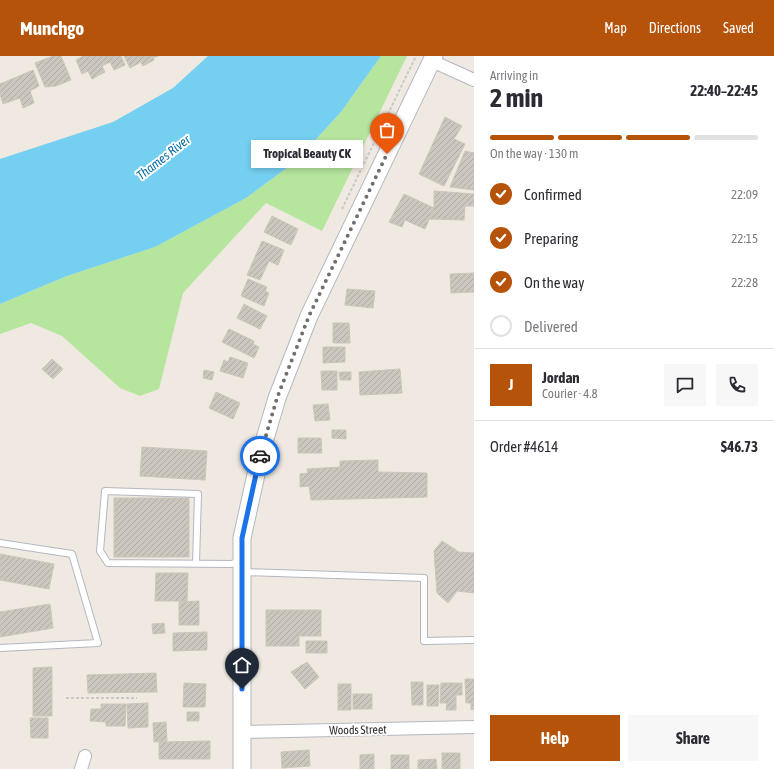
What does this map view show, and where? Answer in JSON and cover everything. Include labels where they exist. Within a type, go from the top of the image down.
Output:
[{"type":"main road","points":[[242,769],[242,538],[261,452],[277,398],[309,316],[433,58]]},
{"type":"street","points":[[433,58],[474,80]]},
{"type":"street","name":"Woods Street","points":[[242,732],[474,727]]},
{"type":"street","points":[[81,769],[85,756]]},
{"type":"lane","points":[[196,563],[198,494],[104,491],[100,551],[108,562],[231,564],[242,567],[424,578],[424,641],[474,640]]},
{"type":"lane","points":[[0,543],[72,554],[98,643],[0,648]]},
{"type":"path","points":[[342,209],[416,56]]},
{"type":"path","points":[[66,698],[137,698]]},
{"type":"green space","points":[[381,56],[407,56],[322,231],[266,203],[183,293],[159,389],[140,396],[120,388],[62,336],[31,323],[0,334],[0,304],[67,276],[155,247],[246,198],[295,162],[341,112]]},
{"type":"water","name":"Thames River","points":[[208,56],[381,56],[341,112],[295,162],[246,198],[155,247],[67,276],[0,304],[0,159],[113,122],[173,88]]},
{"type":"building","points":[[53,56],[61,56],[71,80],[56,86],[45,87],[35,63]]},
{"type":"building","points":[[83,56],[121,56],[125,65],[114,70],[110,62],[102,66],[105,72],[92,79],[88,71],[82,74],[76,60]]},
{"type":"building","points":[[124,56],[158,56],[143,66],[141,62],[130,68]]},
{"type":"building","points":[[33,70],[39,86],[30,91],[34,103],[23,108],[20,98],[3,104],[0,94],[0,84]]},
{"type":"building","points":[[445,117],[462,126],[454,139],[465,144],[444,186],[419,174]]},
{"type":"building","points":[[465,151],[474,153],[474,190],[450,187]]},
{"type":"building","points":[[434,191],[474,194],[474,206],[465,206],[464,220],[429,219],[434,208]]},
{"type":"building","points":[[404,194],[434,208],[425,229],[405,220],[402,227],[389,222]]},
{"type":"building","points":[[272,216],[298,229],[291,245],[264,232]]},
{"type":"building","points":[[262,241],[284,250],[278,265],[269,261],[260,280],[247,275]]},
{"type":"building","points":[[474,273],[474,292],[451,293],[450,274]]},
{"type":"building","points":[[248,279],[267,287],[265,291],[269,293],[264,306],[241,296]]},
{"type":"building","points":[[347,289],[375,291],[373,308],[345,305]]},
{"type":"building","points":[[244,304],[267,316],[260,329],[237,318]]},
{"type":"building","points":[[333,323],[349,323],[350,343],[333,343]]},
{"type":"building","points":[[229,329],[254,341],[253,344],[259,347],[254,358],[222,342]]},
{"type":"building","points":[[323,347],[345,347],[345,362],[323,363]]},
{"type":"building","points":[[230,357],[248,363],[243,378],[220,371],[224,360],[228,362]]},
{"type":"building","points":[[52,359],[63,369],[53,379],[42,369]]},
{"type":"building","points":[[400,369],[402,393],[360,395],[359,372]]},
{"type":"building","points":[[204,370],[214,372],[212,380],[203,378]]},
{"type":"building","points":[[321,371],[337,371],[337,390],[322,390]]},
{"type":"building","points":[[339,372],[351,372],[351,380],[340,380]]},
{"type":"building","points":[[216,392],[240,403],[233,419],[209,408]]},
{"type":"building","points":[[328,404],[330,420],[315,421],[313,405]]},
{"type":"building","points":[[332,430],[346,430],[346,439],[332,438]]},
{"type":"building","points":[[298,438],[321,438],[322,453],[298,453]]},
{"type":"building","points":[[142,447],[207,451],[205,480],[140,476]]},
{"type":"building","points":[[378,460],[378,472],[427,473],[427,497],[311,500],[309,486],[300,487],[300,474],[308,473],[307,469],[340,467],[340,461]]},
{"type":"building","points":[[114,498],[189,498],[189,557],[114,557]]},
{"type":"building","points":[[442,541],[459,552],[474,553],[474,593],[457,591],[448,603],[437,593],[434,551]]},
{"type":"building","points":[[0,554],[54,564],[49,589],[0,580]]},
{"type":"building","points":[[156,573],[188,573],[187,601],[155,601]]},
{"type":"building","points":[[199,601],[199,625],[179,625],[179,602]]},
{"type":"building","points":[[50,604],[53,628],[0,637],[0,612]]},
{"type":"building","points":[[266,610],[321,610],[321,636],[299,636],[299,646],[266,646]]},
{"type":"building","points":[[164,623],[165,633],[153,634],[152,624]]},
{"type":"building","points":[[207,632],[207,650],[173,651],[173,633]]},
{"type":"building","points":[[306,641],[327,641],[327,653],[306,653]]},
{"type":"building","points":[[307,662],[319,677],[305,689],[291,672]]},
{"type":"building","points":[[52,667],[52,716],[33,716],[33,668]]},
{"type":"building","points":[[156,673],[157,692],[88,693],[87,675]]},
{"type":"building","points":[[465,679],[474,679],[474,709],[471,710],[471,703],[466,703]]},
{"type":"building","points":[[411,682],[423,682],[423,705],[412,705]]},
{"type":"building","points":[[184,683],[206,684],[205,707],[183,707]]},
{"type":"building","points":[[441,683],[462,683],[462,695],[456,695],[456,710],[446,710],[447,703],[440,703]]},
{"type":"building","points":[[338,684],[351,684],[351,710],[338,710]]},
{"type":"building","points":[[427,685],[439,685],[438,706],[427,706]]},
{"type":"building","points":[[353,694],[372,694],[372,709],[353,709]]},
{"type":"building","points":[[148,703],[148,727],[128,728],[127,704]]},
{"type":"building","points":[[101,704],[126,704],[125,726],[106,726],[106,722],[90,721],[91,709],[101,709]]},
{"type":"building","points":[[187,712],[199,712],[199,721],[187,721]]},
{"type":"building","points":[[30,718],[48,718],[48,738],[31,738]]},
{"type":"building","points":[[166,722],[167,741],[154,742],[153,723]]},
{"type":"building","points":[[210,741],[210,759],[159,759],[159,742]]},
{"type":"building","points":[[309,750],[310,766],[282,768],[281,752]]},
{"type":"building","points":[[442,753],[460,753],[460,769],[442,769]]},
{"type":"building","points":[[374,754],[374,769],[360,769],[360,755]]},
{"type":"building","points":[[391,755],[409,755],[409,769],[391,769]]},
{"type":"building","points":[[436,759],[437,769],[418,769],[418,760]]},
{"type":"way so far","points":[[260,456],[277,398],[309,316],[387,154]]},
{"type":"place","name":"Tropical Beauty CK","points":[[387,154]]},
{"type":"route","points":[[242,689],[242,538],[260,456]]}]
